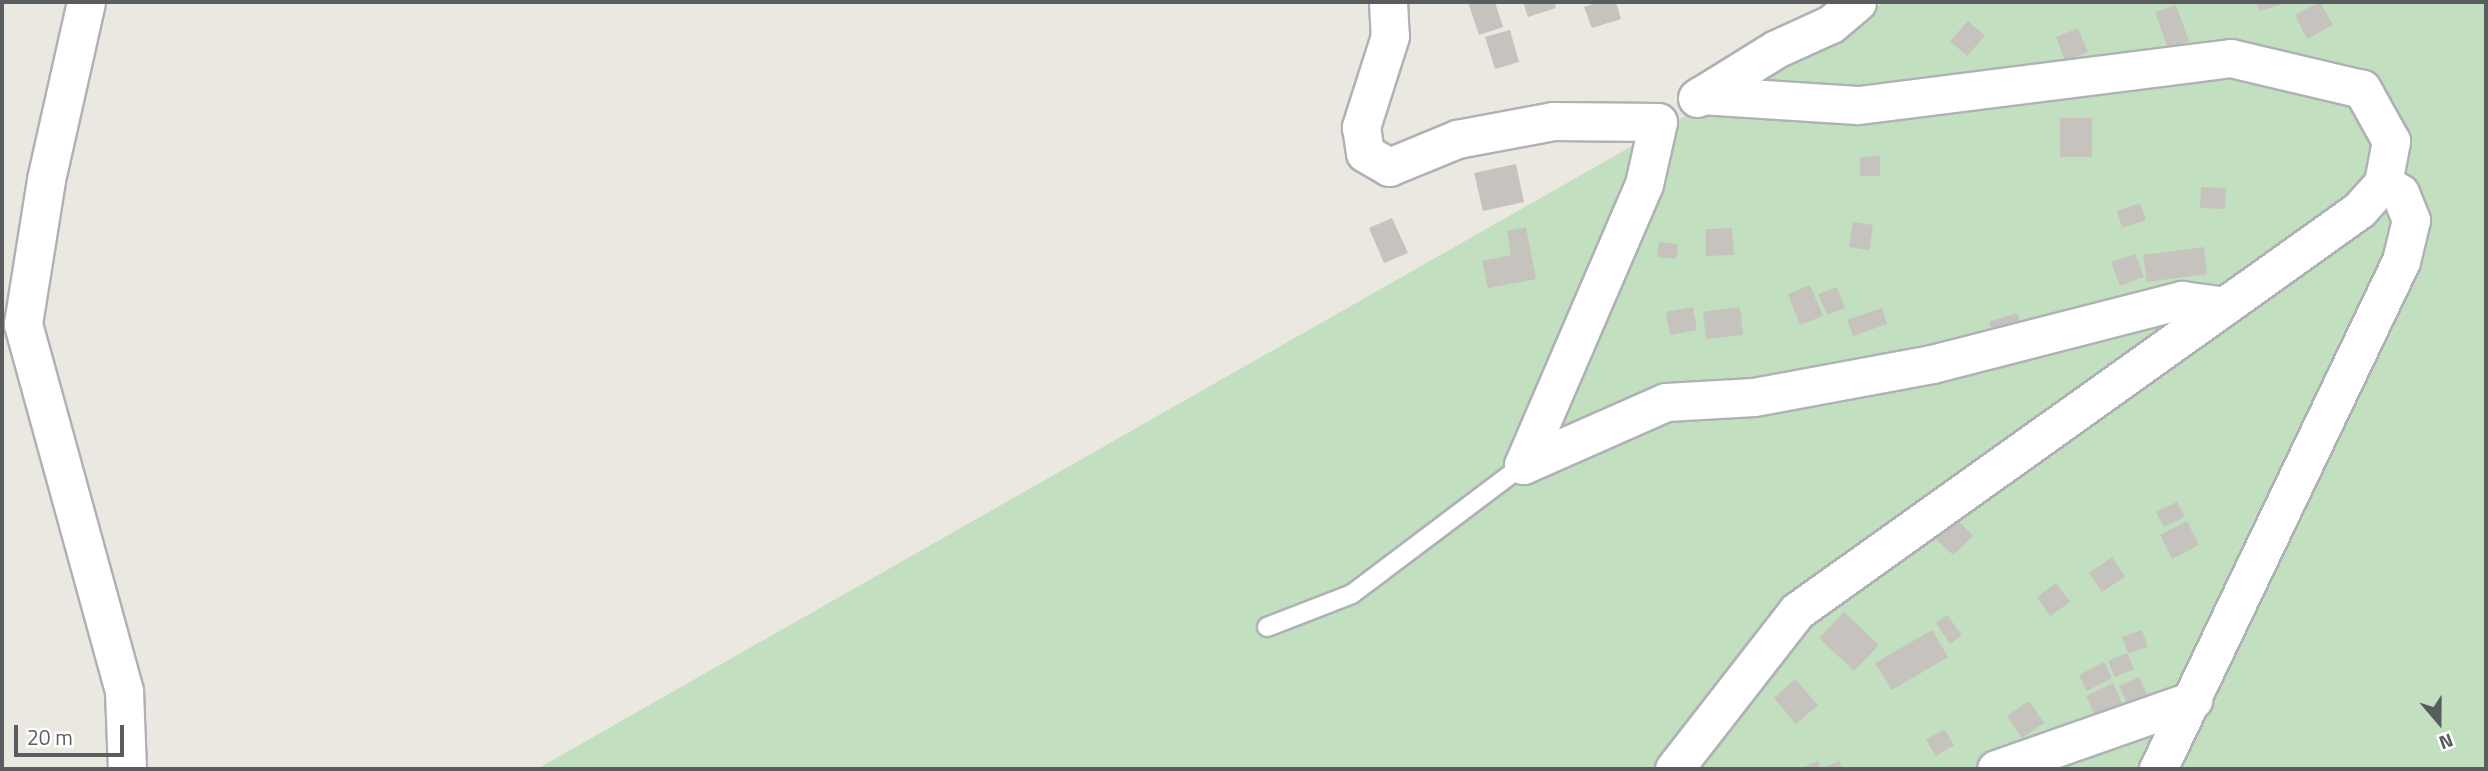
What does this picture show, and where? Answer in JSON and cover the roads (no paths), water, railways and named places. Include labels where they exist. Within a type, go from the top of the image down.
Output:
[{"type":"street","points":[[86,2],[46,180],[23,324],[124,691],[127,769]]},
{"type":"street","points":[[1407,2],[1389,19],[1361,127],[1365,153],[1389,167],[1457,139],[1553,121],[1658,122],[1776,50],[1831,24],[1857,2]]},
{"type":"street","points":[[1674,769],[1797,611],[2359,210],[2383,183],[2391,141],[2362,89],[2231,58],[1857,105],[1701,95]]},
{"type":"street","points":[[1523,465],[1644,184],[1658,122]]},
{"type":"street","points":[[2158,769],[2401,261],[2411,220],[2400,193],[2383,183]]},
{"type":"street","points":[[1523,465],[1666,402],[1754,397],[1932,365],[2182,300],[2225,306]]},
{"type":"street","points":[[1996,769],[2193,700]]},
{"type":"lane","points":[[1267,627],[1352,594],[1523,465]]}]
